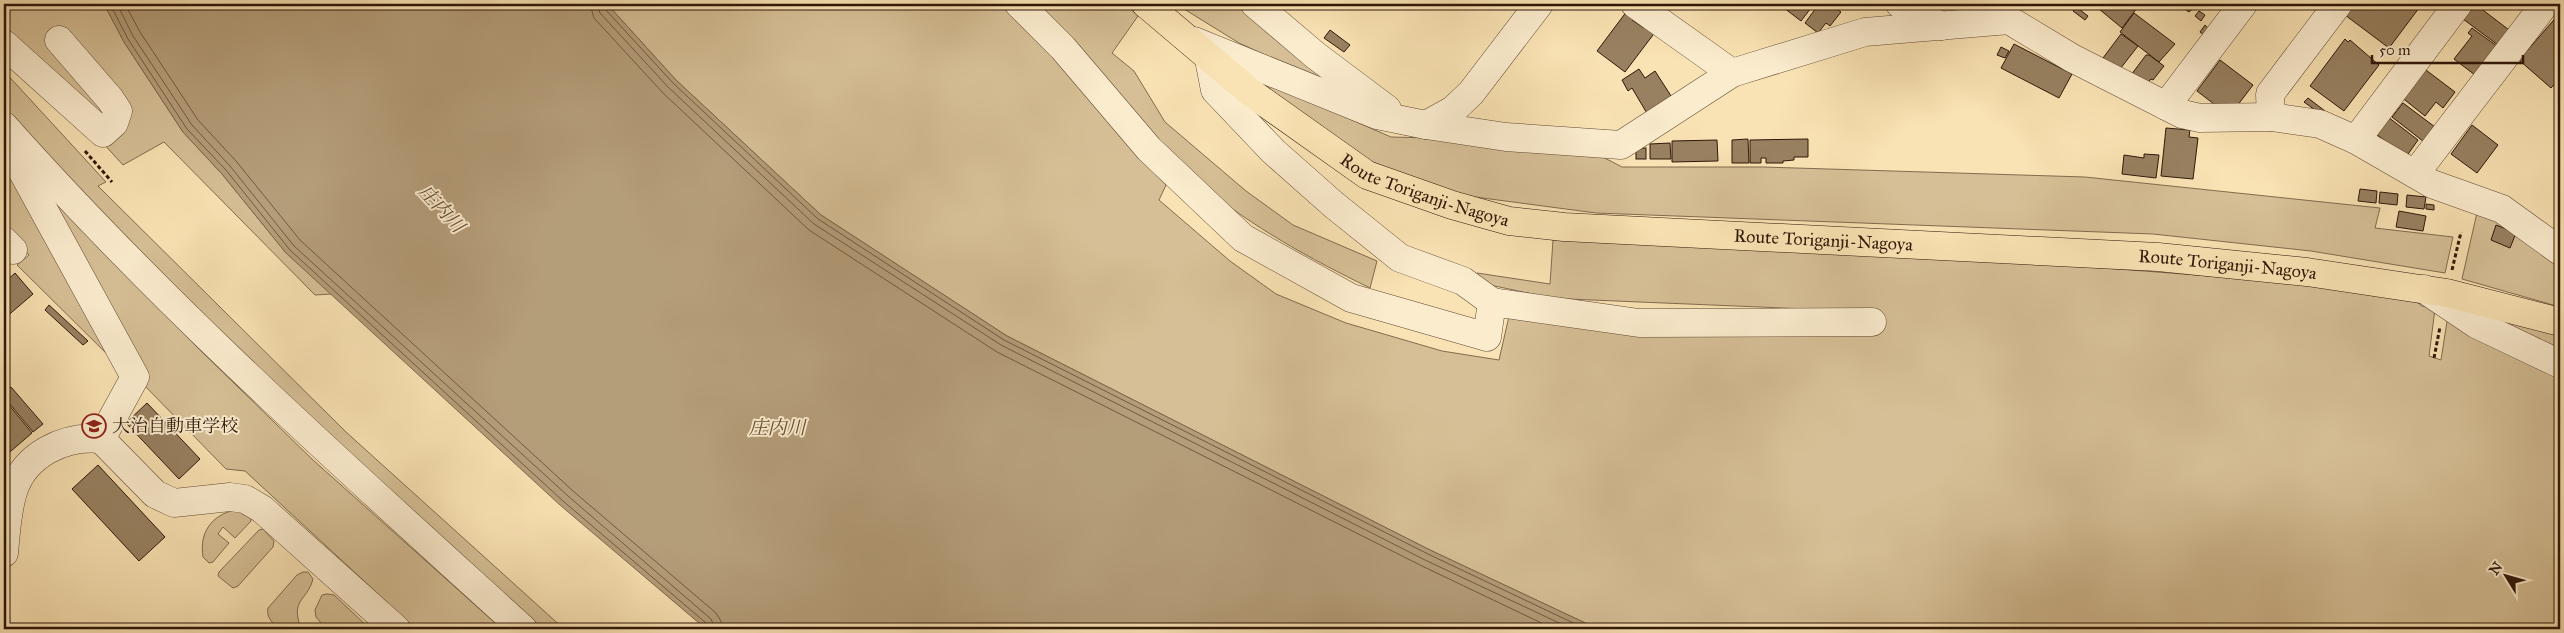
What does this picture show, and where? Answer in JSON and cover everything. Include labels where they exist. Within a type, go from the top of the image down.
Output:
[{"type":"main road","name":"Route Toriganji-Nagoya","points":[[1146,4],[1250,92],[1368,175],[1452,205],[1509,221],[1564,227],[2158,257],[2307,272],[2439,296],[2560,322]]},
{"type":"street","points":[[1019,4],[1063,48],[1149,149],[1243,238],[1351,298],[1488,337],[1492,302]]},
{"type":"street","points":[[1255,4],[1315,54],[1400,119]]},
{"type":"street","points":[[1426,125],[1453,110],[1471,93],[1539,4]]},
{"type":"street","points":[[1635,4],[1732,73]]},
{"type":"street","points":[[1900,4],[1941,26]]},
{"type":"street","points":[[2166,106],[2243,4]]},
{"type":"street","points":[[2271,117],[2270,94],[2338,4]]},
{"type":"street","points":[[2356,140],[2458,4]]},
{"type":"street","points":[[2415,174],[2545,4]]},
{"type":"street","points":[[1200,48],[1377,115],[1426,125],[1506,137],[1620,145],[1732,73],[1865,32],[1941,26],[2015,12],[2072,58],[2182,114],[2200,118],[2271,117],[2320,124],[2356,140],[2432,184],[2502,209],[2560,251]]},
{"type":"street","points":[[4,44],[103,133],[114,123],[118,111],[110,99],[59,40]]},
{"type":"street","points":[[1200,48],[1214,90],[1273,151],[1334,205],[1400,258],[1463,281],[1492,302],[1639,322],[1872,322]]},
{"type":"street","points":[[11,135],[19,165],[135,377],[101,439]]},
{"type":"street","points":[[11,135],[98,228],[208,340],[326,451],[523,629]]},
{"type":"street","points":[[2439,296],[2476,324],[2560,364]]},
{"type":"street","points":[[4,553],[12,492],[22,472],[45,451],[62,442],[86,437],[101,439],[155,494],[174,503],[230,497],[245,499],[262,508],[396,629]]},
{"type":"path","points":[[2434,358],[2439,296],[2461,232]]},
{"type":"shaded area","points":[[4,4],[104,4],[124,42],[183,132],[222,174],[286,253],[332,294],[315,295],[164,142],[123,165],[102,142],[105,108],[98,118],[4,30]]},
{"type":"shaded area","points":[[607,4],[1002,4],[1069,70],[1166,185],[1159,200],[1230,261],[1276,294],[1346,323],[1442,351],[1499,360],[1510,312],[1717,330],[1883,331],[1879,312],[1568,299],[1542,296],[1476,282],[1477,273],[1550,284],[1553,240],[1798,249],[2012,261],[2327,285],[2404,293],[2422,306],[2435,309],[2429,356],[2441,360],[2448,315],[2560,372],[2560,629],[1598,629],[1430,550],[1007,336],[821,215],[676,80]]},
{"type":"shaded area","points":[[1033,4],[1125,4],[1138,16],[1112,53],[1134,71],[1165,122],[1246,191],[1293,225],[1377,261],[1370,288],[1262,229],[1201,185],[1134,120]]},
{"type":"shaded area","points":[[1176,4],[1240,4],[1307,64],[1353,95],[1239,43]]},
{"type":"shaded area","points":[[4,71],[106,182],[98,186],[346,432],[564,629],[543,629],[336,442],[148,266],[74,189],[4,109]]},
{"type":"shaded area","points":[[1240,71],[1391,137],[1433,138],[1599,155],[1622,167],[1763,167],[2085,177],[2380,208],[2375,228],[2453,237],[2445,273],[2311,251],[2153,234],[1596,213],[1445,193],[1366,159]]},
{"type":"shaded area","points":[[4,165],[114,354],[115,362],[17,265],[29,255],[4,228]]},
{"type":"shaded area","points":[[50,193],[198,348],[313,460],[502,629],[416,629],[245,471],[226,469],[141,382]]},
{"type":"shaded area","points":[[2478,208],[2560,261],[2560,307],[2462,279]]},
{"type":"shaded area","points":[[2469,309],[2560,331],[2560,358]]},
{"type":"shaded area","points":[[235,510],[251,516],[251,521],[235,538],[223,527],[218,534],[229,543],[213,562],[209,563],[203,557],[202,548],[205,532],[214,520],[227,512]]},
{"type":"shaded area","points":[[263,529],[274,541],[273,547],[238,586],[233,588],[218,576],[219,572],[259,530]]},
{"type":"shaded area","points":[[308,572],[313,579],[298,606],[298,619],[301,629],[279,629],[269,617],[268,608],[297,575]]},
{"type":"shaded area","points":[[322,595],[334,595],[370,629],[326,629],[316,617],[315,610]]},
{"type":"water","name":"庄内川","points":[[104,4],[607,4],[676,80],[821,215],[1007,336],[1430,550],[1598,629],[706,629],[560,505],[286,253],[222,174],[183,132],[124,42]]},
{"type":"building","points":[[1787,4],[1814,4],[1801,21],[1784,8]]},
{"type":"building","points":[[1819,4],[1830,4],[1841,12],[1830,26],[1826,23],[1818,33],[1805,23]]},
{"type":"building","points":[[1925,4],[1941,4],[1937,10]]},
{"type":"building","points":[[1945,4],[1956,4],[1960,6],[1956,11]]},
{"type":"building","points":[[2093,4],[2140,4],[2122,28]]},
{"type":"building","points":[[2177,4],[2198,4],[2189,12]]},
{"type":"building","points":[[2347,4],[2422,4],[2389,48],[2341,12]]},
{"type":"building","points":[[2475,4],[2513,33],[2502,48],[2463,19]]},
{"type":"building","points":[[2076,7],[2088,16],[2085,20],[2073,11]]},
{"type":"building","points":[[1627,11],[1634,17],[1632,20],[1644,28],[1647,24],[1656,31],[1625,72],[1597,51]]},
{"type":"building","points":[[2199,11],[2205,15],[2201,21],[2195,16]]},
{"type":"building","points":[[2134,13],[2175,44],[2159,62],[2120,32]]},
{"type":"building","points":[[2559,14],[2560,78],[2551,88],[2519,60]]},
{"type":"building","points":[[2205,25],[2209,29],[2204,35],[2200,32]]},
{"type":"building","points":[[2472,28],[2501,49],[2479,78],[2454,59],[2472,36],[2468,33]]},
{"type":"building","points":[[1330,30],[1350,45],[1344,52],[1324,38]]},
{"type":"building","points":[[2121,34],[2138,46],[2120,69],[2103,58]]},
{"type":"building","points":[[2345,39],[2348,42],[2350,40],[2379,65],[2344,111],[2310,86]]},
{"type":"building","points":[[2014,44],[2072,74],[2059,98],[2001,68]]},
{"type":"building","points":[[2001,47],[2009,51],[2005,58],[1997,55]]},
{"type":"building","points":[[2146,55],[2149,55],[2164,66],[2153,80],[2151,79],[2145,86],[2131,75]]},
{"type":"building","points":[[2220,60],[2253,85],[2237,106],[2214,104],[2197,91]]},
{"type":"building","points":[[2422,67],[2455,92],[2443,108],[2436,102],[2425,116],[2400,96]]},
{"type":"building","points":[[1639,69],[1645,78],[1655,71],[1673,99],[1648,115],[1632,88],[1628,91],[1622,80]]},
{"type":"building","points":[[2308,98],[2325,111],[2322,115],[2304,102]]},
{"type":"building","points":[[2403,103],[2439,130],[2428,145],[2392,117]]},
{"type":"building","points":[[2388,117],[2418,140],[2406,157],[2376,134]]},
{"type":"building","points":[[2472,125],[2498,145],[2477,173],[2451,154]]},
{"type":"building","points":[[2166,128],[2190,130],[2189,137],[2198,138],[2193,179],[2161,176]]},
{"type":"building","points":[[1748,139],[1749,163],[1732,163],[1732,140]]},
{"type":"building","points":[[1808,139],[1808,157],[1794,157],[1794,160],[1783,161],[1783,163],[1766,163],[1766,158],[1761,158],[1761,163],[1750,163],[1750,140]]},
{"type":"building","points":[[1717,140],[1718,161],[1672,162],[1672,141]]},
{"type":"building","points":[[1670,143],[1671,159],[1650,159],[1650,144]]},
{"type":"building","points":[[1636,148],[1646,148],[1646,159],[1636,159]]},
{"type":"building","points":[[2144,154],[2159,155],[2156,178],[2122,174],[2124,155],[2144,158]]},
{"type":"building","points":[[2360,189],[2377,191],[2376,203],[2358,201]]},
{"type":"building","points":[[2380,192],[2398,194],[2397,205],[2379,203]]},
{"type":"building","points":[[2407,195],[2426,197],[2424,209],[2406,207]]},
{"type":"building","points":[[2426,204],[2434,205],[2434,210],[2426,209]]},
{"type":"building","points":[[2399,211],[2426,216],[2423,231],[2396,227]]},
{"type":"building","points":[[2496,225],[2516,233],[2510,248],[2491,240]]},
{"type":"building","points":[[15,273],[33,294],[5,318],[4,283]]},
{"type":"building","points":[[49,305],[88,341],[83,345],[45,310]]},
{"type":"building","points":[[11,387],[43,424],[33,432],[4,397],[4,393]]},
{"type":"building","points":[[4,399],[32,433],[4,457]]},
{"type":"building","points":[[147,403],[200,459],[179,479],[126,423]]},
{"type":"building","points":[[98,465],[165,537],[139,561],[72,489]]},
{"type":"place","name":"大治自動車学校","points":[[94,426]]}]
